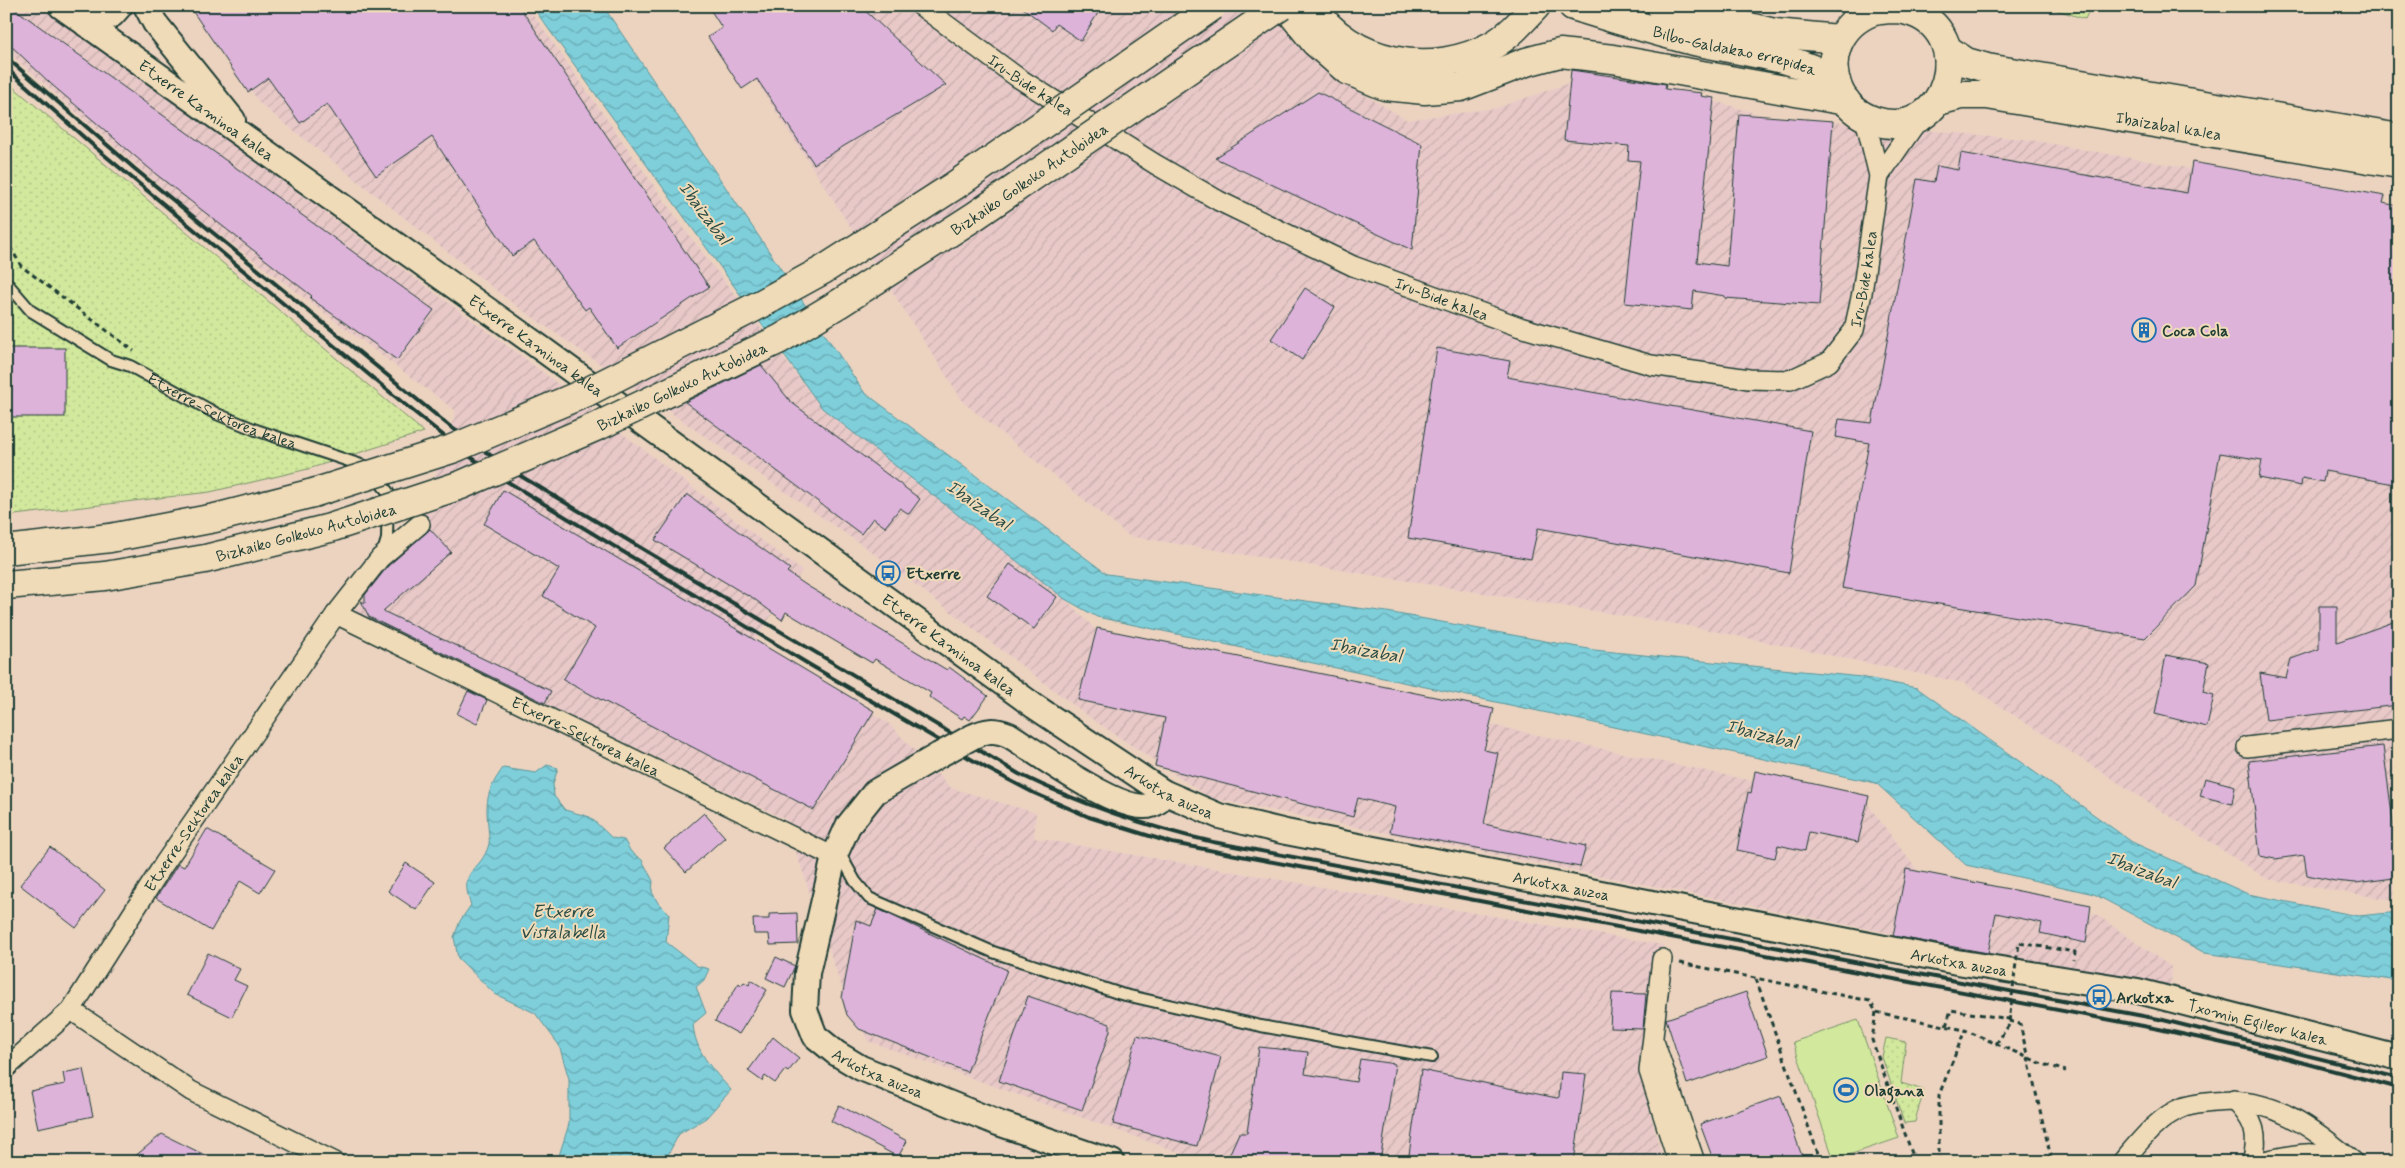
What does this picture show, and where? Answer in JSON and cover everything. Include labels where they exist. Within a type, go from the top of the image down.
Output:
[{"type":"highway","points":[[6,550],[110,538],[215,518],[313,493],[461,445],[587,392],[761,304],[823,270],[954,186],[1213,6]]},
{"type":"highway","name":"Bizkaiko Golkoko Autobidea","points":[[8,585],[105,576],[196,560],[330,528],[461,485],[608,421],[780,339],[840,304],[975,216],[1281,6]]},
{"type":"highway","points":[[1286,6],[1315,42],[1346,70],[1386,86],[1425,90],[1461,87],[1526,62],[1560,53],[1622,61],[1849,100],[1883,124],[1902,124],[1929,109],[1946,88],[1950,70],[1948,50],[1929,15],[1892,7],[1871,12],[1854,22],[1838,39],[1834,72],[1849,100]]},
{"type":"highway","points":[[1317,15],[1351,45],[1390,60],[1424,64],[1474,53],[1494,44],[1516,27],[1536,6]]},
{"type":"highway","name":"Bilbo-Galdakao errepidea","points":[[1574,6],[1671,36],[1797,63],[1819,71],[1849,100]]},
{"type":"highway","name":"Bilbo-Galdakao errepidea","points":[[1661,6],[1775,33],[1838,39]]},
{"type":"highway","name":"Ibaizabal kalea","points":[[1948,50],[1966,62],[1987,68],[2399,138]]},
{"type":"highway","name":"Ibaizabal kalea","points":[[1929,109],[1961,95],[1987,95],[2399,164]]},
{"type":"highway","points":[[6,533],[215,518]]},
{"type":"street","name":"Etxerre Kaminoa kalea","points":[[61,6],[538,346],[1034,706]]},
{"type":"street","points":[[87,26],[112,15],[120,6]]},
{"type":"street","name":"Iru-Bide kalea","points":[[921,6],[1018,77],[1155,164],[1228,205],[1353,266],[1520,327],[1651,365],[1749,379],[1790,380],[1829,362],[1854,330],[1862,293],[1879,176]]},
{"type":"street","points":[[138,62],[149,51],[155,37],[151,14]]},
{"type":"street","points":[[151,14],[251,143]]},
{"type":"street","points":[[1849,100],[1879,176]]},
{"type":"street","points":[[1879,176],[1929,109]]},
{"type":"street","name":"Etxerre-Sektorea kalea","points":[[6,1068],[71,1010],[164,864],[336,614],[380,558],[420,524]]},
{"type":"street","name":"Etxerre-Sektorea kalea","points":[[336,614],[836,853]]},
{"type":"street","name":"Arkotxa auzoa","points":[[1034,706],[1163,792],[1219,816],[1286,832],[1957,962],[2117,987]]},
{"type":"street","points":[[2247,747],[2399,729]]},
{"type":"street","points":[[836,853],[848,826],[875,792],[985,730],[997,730],[1010,735],[1085,784],[1124,803],[1149,805],[1157,802],[1163,792]]},
{"type":"street","name":"Arkotxa auzoa","points":[[836,853],[807,974],[805,1010],[815,1036],[836,1053],[861,1068],[998,1123],[1112,1162]]},
{"type":"street","points":[[1662,959],[1649,1071],[1678,1162]]},
{"type":"street","name":"Txomin Egileor kalea","points":[[2117,987],[2399,1058]]},
{"type":"street","points":[[71,1010],[191,1091],[335,1162]]},
{"type":"street","points":[[1653,1038],[1695,1162]]},
{"type":"street","points":[[2234,1100],[2246,1112],[2252,1126],[2257,1145],[2252,1162]]},
{"type":"street","points":[[2122,1162],[2144,1136],[2166,1118],[2184,1107],[2234,1100],[2260,1104],[2286,1114],[2312,1128],[2354,1162]]},
{"type":"street","points":[[2260,1162],[2301,1153],[2325,1154],[2348,1162]]},
{"type":"lane","name":"Etxerre-Sektorea kalea","points":[[6,282],[32,311],[111,360],[130,366],[217,414],[256,430],[367,467],[388,492],[387,539],[380,558]]},
{"type":"lane","points":[[836,853],[869,898],[993,952],[1121,994],[1261,1026],[1432,1057]]},
{"type":"path","points":[[6,239],[21,266],[139,356]]},
{"type":"path","points":[[1996,1044],[2009,1022],[2019,943],[2075,952],[2072,979]]},
{"type":"path","points":[[1662,959],[1870,1001],[1876,1012],[1872,1040],[1915,1162]]},
{"type":"path","points":[[1756,978],[1821,1162]]},
{"type":"path","points":[[1946,1026],[1950,1010],[2020,1024],[2052,1162]]},
{"type":"path","points":[[1876,1012],[1965,1030],[2040,1063],[2066,1071]]},
{"type":"path","points":[[1939,1162],[1939,1095],[1965,1030]]},
{"type":"shaded area","points":[[6,6],[43,6],[524,358],[802,571],[755,640],[888,723],[951,788],[1036,813],[1034,838],[1663,945],[1638,1064],[1663,1162],[1206,1162],[868,1041],[842,988],[785,819],[353,614],[420,524],[456,411],[191,213],[6,50]]},
{"type":"shaded area","points":[[196,6],[527,6],[686,231],[822,408],[1065,599],[1109,643],[1869,806],[1922,877],[2097,915],[2171,967],[2170,989],[1210,798],[1092,719],[875,554],[515,305],[260,104]]},
{"type":"shaded area","points":[[708,6],[1269,6],[1318,67],[1407,120],[1497,108],[1586,77],[1675,89],[1764,116],[2024,139],[2399,206],[2399,897],[2386,899],[2267,879],[1964,683],[1694,627],[1129,536],[964,403]]},
{"type":"green space","points":[[2045,6],[2091,6],[2085,19]]},
{"type":"green space","points":[[6,81],[424,432],[308,469],[210,492],[6,516]]},
{"type":"green space","name":"Olagana","points":[[1858,1020],[1899,1138],[1834,1160],[1793,1042]]},
{"type":"green space","points":[[1886,1038],[1906,1042],[1901,1083],[1923,1090],[1915,1122],[1904,1123],[1882,1057]]},
{"type":"water","name":"Ibaizabal","points":[[532,6],[603,6],[864,392],[1107,574],[1387,612],[1594,650],[1861,677],[1917,688],[2132,842],[2248,894],[2358,916],[2399,912],[2399,981],[2205,953],[2094,894],[1966,865],[1876,783],[1097,617],[1065,599],[822,408]]},
{"type":"water","name":"Etxerre Vistalabella","points":[[547,765],[558,768],[553,784],[554,796],[565,810],[590,817],[612,838],[624,840],[631,852],[642,860],[653,881],[652,892],[658,903],[669,914],[666,942],[697,966],[709,969],[704,980],[696,987],[706,1013],[693,1024],[694,1034],[706,1060],[731,1090],[706,1118],[679,1134],[664,1162],[557,1162],[569,1124],[569,1079],[559,1045],[535,1013],[495,994],[458,958],[454,937],[460,921],[471,905],[467,893],[468,877],[481,861],[489,844],[487,802],[494,782],[503,768],[536,773]]},
{"type":"building","points":[[6,6],[11,6],[434,310],[397,360],[310,298],[312,296],[157,175],[51,84],[6,41]]},
{"type":"building","points":[[189,6],[519,6],[709,287],[617,348],[589,307],[585,310],[534,241],[512,256],[432,137],[376,176],[327,104],[300,123],[268,78],[248,92]]},
{"type":"building","points":[[708,6],[860,6],[946,85],[814,164],[757,79],[742,89],[708,37],[722,28]]},
{"type":"building","points":[[1020,6],[1102,6],[1081,41],[1056,24],[1052,30]]},
{"type":"building","points":[[1571,70],[1666,84],[1665,89],[1702,93],[1701,96],[1714,98],[1697,262],[1727,266],[1739,114],[1833,121],[1819,305],[1725,298],[1725,296],[1694,291],[1692,310],[1625,303],[1640,161],[1628,160],[1629,146],[1564,140]]},
{"type":"building","points":[[1318,92],[1422,144],[1412,250],[1215,158]]},
{"type":"building","name":"Coca Cola","points":[[1961,153],[2187,193],[2192,162],[2385,196],[2383,203],[2399,206],[2399,485],[2325,471],[2323,482],[2302,478],[2301,486],[2259,478],[2262,460],[2220,453],[2196,586],[2145,638],[1842,588],[1869,443],[1836,437],[1839,419],[1872,423],[1917,179],[1934,182],[1937,166],[1958,170]]},
{"type":"building","points":[[1305,288],[1335,307],[1302,360],[1271,339]]},
{"type":"building","points":[[6,348],[65,348],[65,417],[6,417]]},
{"type":"building","points":[[1437,348],[1510,361],[1507,377],[1811,431],[1789,573],[1538,528],[1531,559],[1408,538]]},
{"type":"building","points":[[761,365],[791,402],[920,499],[909,514],[900,508],[885,527],[873,518],[861,534],[685,402]]},
{"type":"building","points":[[503,490],[874,711],[814,810],[563,680],[595,628],[543,596],[559,569],[484,524]]},
{"type":"building","points":[[687,494],[790,569],[787,572],[806,585],[947,670],[949,667],[988,696],[970,720],[964,716],[962,719],[929,697],[931,693],[875,659],[872,663],[786,612],[782,620],[749,595],[655,540]]},
{"type":"building","points":[[430,529],[451,552],[383,611],[551,691],[545,703],[369,617],[361,601],[365,603],[365,595],[388,566]]},
{"type":"building","points":[[1010,564],[1057,597],[1034,629],[987,596]]},
{"type":"building","points":[[2319,606],[2337,606],[2337,642],[2399,620],[2399,705],[2266,720],[2260,673],[2286,678],[2291,659],[2319,649]]},
{"type":"building","points":[[1097,628],[1494,709],[1484,750],[1498,753],[1484,824],[1586,846],[1580,867],[1390,832],[1395,807],[1358,798],[1353,817],[1155,766],[1165,718],[1078,700]]},
{"type":"building","points":[[2166,655],[2209,663],[2203,692],[2214,695],[2207,727],[2155,714]]},
{"type":"building","points":[[468,691],[487,700],[477,724],[457,714]]},
{"type":"building","points":[[2383,746],[2399,867],[2399,870],[2393,871],[2394,878],[2356,883],[2335,881],[2307,875],[2304,855],[2275,859],[2260,856],[2249,761]]},
{"type":"building","points":[[1755,771],[1869,796],[1858,842],[1809,832],[1805,851],[1778,845],[1775,858],[1737,850],[1748,792],[1751,793]]},
{"type":"building","points":[[2205,778],[2235,786],[2232,804],[2200,796]]},
{"type":"building","points":[[704,813],[725,837],[686,872],[664,848]]},
{"type":"building","points":[[207,829],[275,869],[260,893],[240,881],[211,931],[156,898],[178,864],[184,867]]},
{"type":"building","points":[[50,847],[105,890],[76,928],[20,885]]},
{"type":"building","points":[[406,863],[435,882],[416,910],[388,891]]},
{"type":"building","points":[[1906,869],[2091,905],[2086,943],[2040,933],[2042,923],[1996,913],[1988,953],[1893,936]]},
{"type":"building","points":[[878,909],[1007,970],[967,1072],[859,1029],[847,1015],[842,998],[856,920],[871,926]]},
{"type":"building","points":[[797,913],[798,944],[770,945],[769,934],[754,934],[753,919],[769,919],[769,914]]},
{"type":"building","points":[[208,953],[240,969],[234,980],[247,986],[232,1017],[187,995]]},
{"type":"building","points":[[776,957],[795,966],[785,987],[766,978]]},
{"type":"building","points":[[751,980],[767,990],[739,1034],[715,1021],[739,983],[741,985],[744,982],[749,985]]},
{"type":"building","points":[[1746,992],[1768,1056],[1687,1084],[1666,1019]]},
{"type":"building","points":[[1612,993],[1646,994],[1643,1029],[1610,1028]]},
{"type":"building","points":[[1028,996],[1110,1024],[1110,1031],[1082,1110],[999,1081]]},
{"type":"building","points":[[1137,1035],[1221,1057],[1197,1146],[1113,1124]]},
{"type":"building","points":[[773,1037],[799,1058],[788,1072],[785,1070],[775,1083],[765,1076],[762,1081],[748,1071]]},
{"type":"building","points":[[1259,1047],[1308,1052],[1305,1074],[1356,1082],[1360,1059],[1395,1064],[1380,1162],[1226,1162],[1239,1133],[1247,1133]]},
{"type":"building","points":[[83,1069],[93,1116],[38,1128],[30,1091],[65,1084],[63,1073]]},
{"type":"building","points":[[1421,1070],[1557,1098],[1559,1097],[1561,1072],[1586,1074],[1574,1162],[1408,1162]]},
{"type":"building","points":[[1781,1096],[1804,1162],[1714,1162],[1700,1124]]},
{"type":"building","points":[[839,1105],[907,1141],[898,1157],[831,1121]]},
{"type":"building","points":[[162,1134],[219,1162],[128,1162]]},
{"type":"railway","points":[[6,57],[135,169],[452,428],[514,472],[1019,774],[1066,795],[1138,822],[1213,842],[2159,1019],[2399,1078]]},
{"type":"railway","points":[[6,68],[96,148],[469,456],[508,482],[810,665],[988,769],[1034,793],[1089,817],[1172,843],[2159,1029],[2259,1051],[2399,1088]]},
{"type":"place","name":"Coca Cola","points":[[2144,330]]},
{"type":"place","name":"Etxerre","points":[[888,573]]},
{"type":"place","name":"Arkotxa","points":[[2099,997]]},
{"type":"place","name":"Olagana","points":[[1846,1090]]}]
